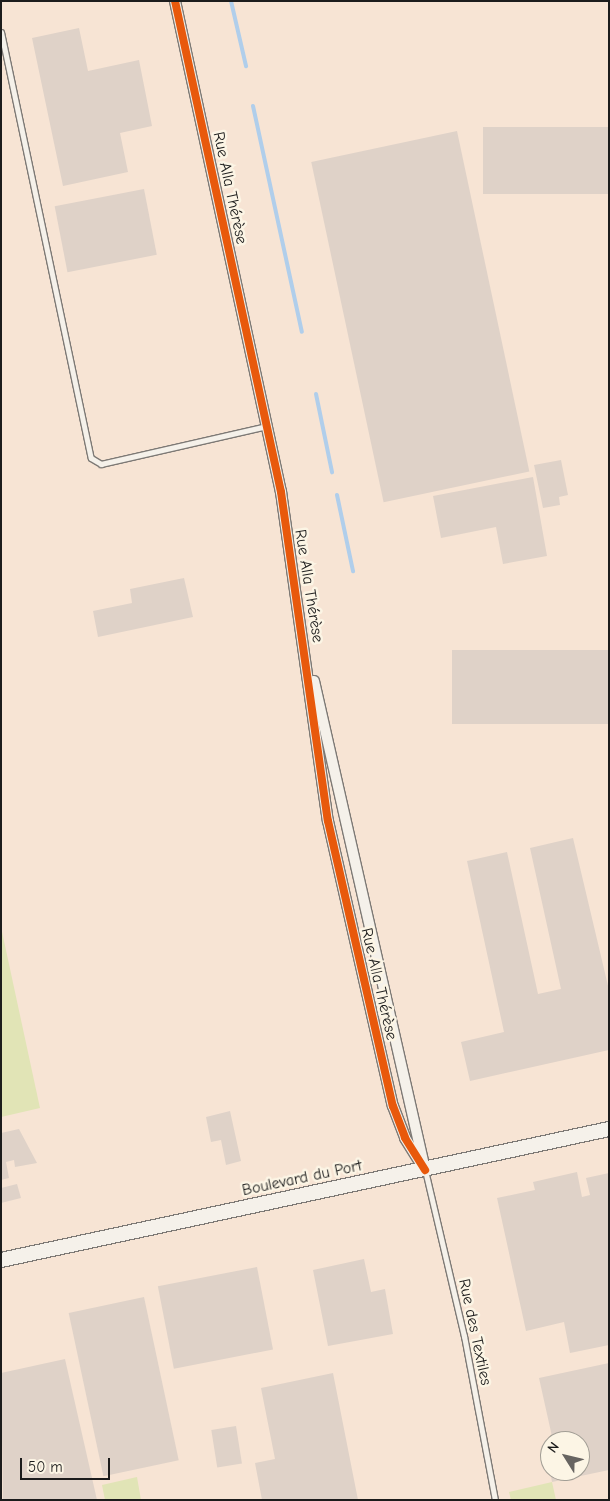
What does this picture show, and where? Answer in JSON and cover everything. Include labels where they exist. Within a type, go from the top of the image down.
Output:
[{"type":"main road","name":"Boulevard du Port","points":[[1,1260],[609,1129]]},
{"type":"street","name":"Rue Alla Thérèse","points":[[175,1],[268,426],[307,658],[425,1170]]},
{"type":"street","name":"Rue Alla Thérèse","points":[[307,658],[315,752],[328,821],[390,1097],[405,1138],[425,1170]]},
{"type":"lane","points":[[1,32],[91,458],[101,464],[268,426]]},
{"type":"lane","name":"Rue des Textiles","points":[[425,1170],[464,1336],[495,1500]]},
{"type":"shaded area","points":[[1,1],[609,1],[609,1500],[1,1500]]},
{"type":"green space","points":[[1,927],[40,1108],[1,1117]]},
{"type":"green space","points":[[137,1477],[141,1500],[105,1500],[102,1485]]},
{"type":"green space","points":[[552,1482],[556,1500],[511,1500],[509,1492]]},
{"type":"building","points":[[79,28],[88,71],[139,60],[152,126],[120,133],[128,172],[63,186],[32,38]]},
{"type":"building","points":[[483,127],[609,127],[609,194],[483,194]]},
{"type":"building","points":[[457,131],[529,471],[384,502],[311,162]]},
{"type":"building","points":[[144,189],[157,255],[67,272],[55,206]]},
{"type":"building","points":[[561,460],[568,495],[559,497],[560,505],[543,508],[534,465]]},
{"type":"building","points":[[533,477],[547,556],[503,564],[496,527],[441,538],[433,496]]},
{"type":"building","points":[[184,578],[193,617],[98,637],[93,611],[132,603],[130,589]]},
{"type":"building","points":[[452,650],[609,650],[609,724],[452,724]]},
{"type":"building","points":[[573,838],[609,990],[609,1050],[470,1081],[461,1042],[504,1032],[467,861],[507,852],[538,994],[561,989],[530,848]]},
{"type":"building","points":[[230,1111],[241,1161],[226,1165],[221,1140],[211,1142],[206,1117]]},
{"type":"building","points":[[19,1129],[37,1163],[15,1167],[14,1160],[6,1162],[9,1178],[1,1180],[1,1133]]},
{"type":"building","points":[[577,1172],[582,1197],[590,1195],[586,1178],[609,1173],[609,1345],[570,1353],[564,1322],[526,1331],[497,1198],[535,1190],[533,1182]]},
{"type":"building","points":[[17,1184],[21,1198],[1,1203],[1,1188]]},
{"type":"building","points":[[364,1259],[371,1292],[385,1289],[393,1334],[328,1346],[313,1270]]},
{"type":"building","points":[[257,1267],[273,1349],[174,1369],[158,1286]]},
{"type":"building","points":[[144,1297],[179,1460],[103,1476],[69,1313]]},
{"type":"building","points":[[65,1359],[97,1500],[3,1500],[1,1373]]},
{"type":"building","points":[[609,1363],[609,1470],[590,1474],[590,1431],[551,1431],[539,1378]]},
{"type":"building","points":[[333,1373],[358,1500],[262,1500],[255,1463],[275,1459],[261,1388]]},
{"type":"building","points":[[236,1426],[242,1464],[217,1467],[211,1430]]},
{"type":"waterway","points":[[231,1],[246,66]]},
{"type":"waterway","points":[[253,106],[302,332]]},
{"type":"waterway","points":[[316,394],[332,472]]},
{"type":"waterway","points":[[337,495],[353,571]]},
{"type":"cycle path","points":[[175,1],[281,492],[328,821],[393,1106],[405,1138],[425,1170]]}]
